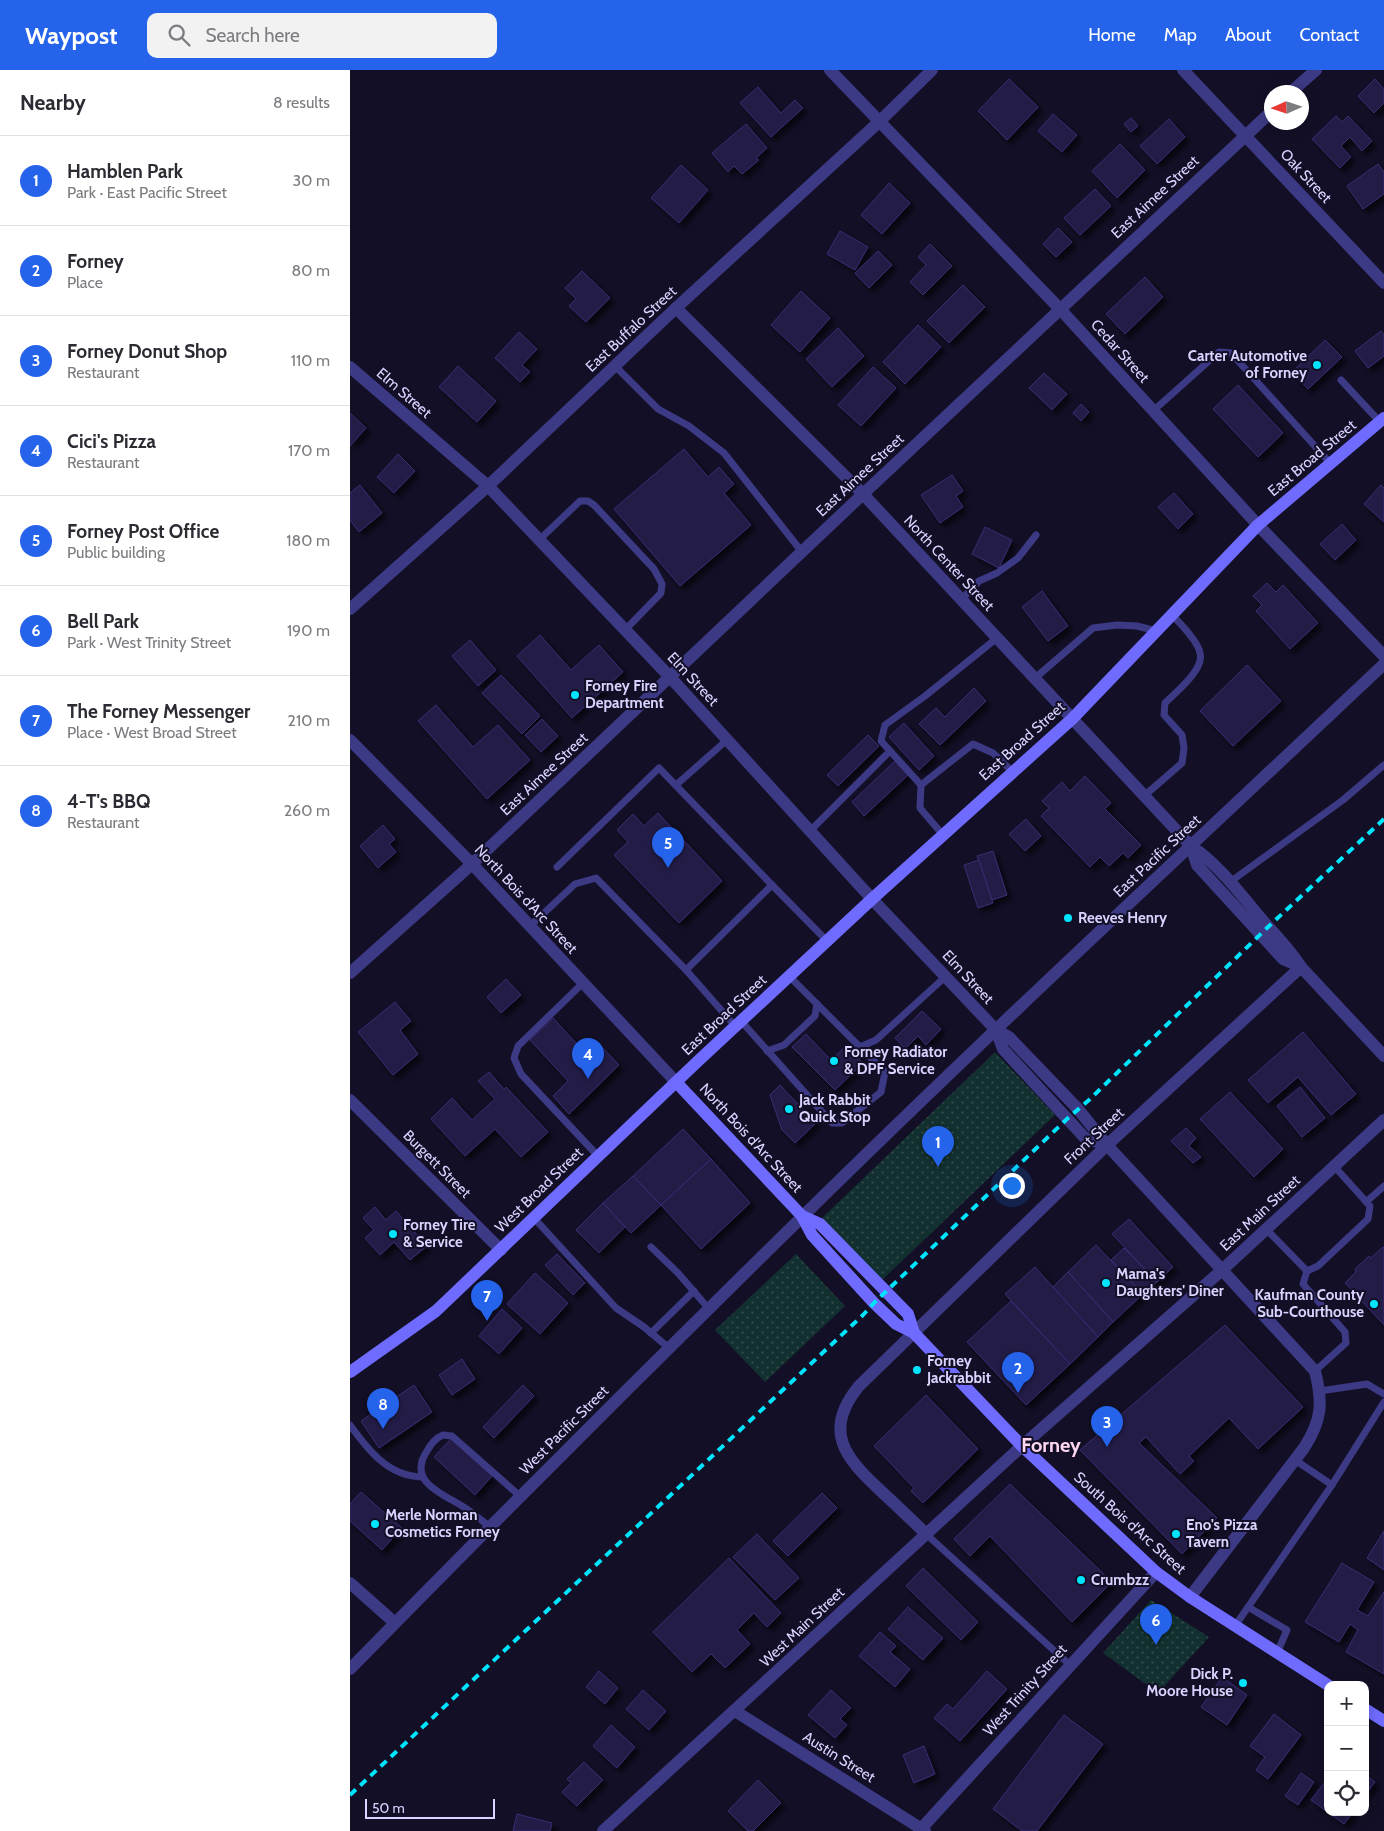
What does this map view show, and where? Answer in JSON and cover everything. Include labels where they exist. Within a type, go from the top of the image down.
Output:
[{"type":"main road","name":"East Broad Street","points":[[676,1082],[872,899],[1072,719],[1258,525],[1382,420]]},
{"type":"main road","name":"West Broad Street","points":[[350,1372],[436,1311],[676,1082]]},
{"type":"main road","name":"North Bois d'Arc Street","points":[[676,1082],[802,1216],[812,1235],[874,1303]]},
{"type":"main road","name":"North Bois d'Arc Street","points":[[802,1216],[820,1224],[886,1292]]},
{"type":"main road","name":"South Bois d'Arc Street","points":[[886,1292],[908,1314],[914,1332]]},
{"type":"main road","name":"South Bois d'Arc Street","points":[[874,1303],[896,1324],[914,1332],[1022,1446],[1156,1572],[1190,1597],[1324,1682]]},
{"type":"main road","points":[[1369,1712],[1384,1721]]},
{"type":"street","name":"Cedar Street","points":[[830,70],[1060,309],[1384,663]]},
{"type":"street","name":"East Buffalo Street","points":[[350,609],[488,486],[676,308],[880,121],[932,70]]},
{"type":"street","name":"Oak Street","points":[[1183,70],[1246,134],[1384,283]]},
{"type":"street","points":[[1299,85],[1316,70]]},
{"type":"street","name":"East Aimee Street","points":[[350,973],[472,864],[1264,118]]},
{"type":"street","name":"North Center Street","points":[[676,308],[863,494],[1191,846],[1204,855],[1230,882],[1265,931]]},
{"type":"street","name":"Elm Street","points":[[350,367],[488,486],[670,677],[945,977],[996,1030],[1009,1038],[1071,1102],[1099,1133],[1107,1145],[1221,1271],[1315,1371],[1321,1406],[1318,1424],[1308,1443],[1190,1597]]},
{"type":"street","name":"East Pacific Street","points":[[802,1216],[1384,663]]},
{"type":"street","name":"North Bois d’Arc Street","points":[[350,740],[472,864],[676,1082]]},
{"type":"street","name":"North Center Street","points":[[1191,846],[1197,865],[1265,931]]},
{"type":"street","points":[[1265,931],[1292,953],[1301,967],[1384,1056]]},
{"type":"street","name":"Front Street","points":[[926,1534],[865,1477],[850,1459],[842,1443],[840,1426],[842,1413],[849,1398],[914,1332],[1107,1145],[1301,967]]},
{"type":"street","name":"Burgett Street","points":[[350,1100],[501,1250]]},
{"type":"street","name":"East Main Street","points":[[1022,1446],[1221,1271],[1384,1120]]},
{"type":"street","name":"West Pacific Street","points":[[350,1668],[802,1216]]},
{"type":"street","name":"West Main Street","points":[[603,1831],[1022,1446]]},
{"type":"street","name":"West Trinity Street","points":[[922,1830],[1156,1572]]},
{"type":"street","points":[[350,1583],[394,1624]]},
{"type":"street","name":"Austin Street","points":[[734,1710],[922,1830]]},
{"type":"lane","points":[[1153,411],[1219,352],[1232,353],[1331,464]]},
{"type":"lane","points":[[615,366],[658,409],[689,426],[724,453],[802,552]]},
{"type":"lane","points":[[1341,380],[1382,420]]},
{"type":"lane","points":[[539,540],[580,501],[588,501],[594,505],[654,570],[662,584],[661,593],[625,630]]},
{"type":"lane","points":[[961,600],[979,581],[997,573],[1018,558],[1036,535]]},
{"type":"lane","points":[[1144,796],[1182,763],[1184,748],[1182,735],[1164,714],[1165,703],[1196,672],[1200,662],[1200,653],[1187,630],[1172,615]]},
{"type":"lane","points":[[1034,679],[1093,628],[1137,626],[1156,632]]},
{"type":"lane","points":[[943,835],[920,808],[921,785],[881,741],[885,725],[925,696],[997,638]]},
{"type":"lane","points":[[676,785],[727,740]]},
{"type":"lane","points":[[921,785],[973,744],[993,753],[1013,772]]},
{"type":"lane","points":[[810,831],[890,752]]},
{"type":"lane","points":[[1230,882],[1343,800],[1384,765]]},
{"type":"lane","points":[[557,866],[659,768],[828,941]]},
{"type":"lane","points":[[530,926],[575,884],[596,878],[738,1024],[767,1051],[832,1123],[842,1123],[882,1092],[885,1072],[789,976]]},
{"type":"lane","points":[[686,970],[772,885]]},
{"type":"lane","points":[[860,1047],[876,1040],[945,977]]},
{"type":"lane","points":[[583,983],[518,1046],[514,1058],[521,1074],[598,1156]]},
{"type":"lane","points":[[767,1051],[784,1045],[815,1016],[817,1004]]},
{"type":"lane","points":[[1315,1371],[1346,1343],[1345,1332],[1303,1284],[1307,1271],[1318,1266],[1368,1219],[1370,1206],[1334,1166]]},
{"type":"lane","points":[[1366,1202],[1384,1186]]},
{"type":"lane","points":[[534,1218],[616,1308],[669,1348]]},
{"type":"lane","points":[[1266,1229],[1307,1271]]},
{"type":"lane","points":[[651,1247],[678,1273],[708,1309]]},
{"type":"lane","points":[[651,1333],[694,1292]]},
{"type":"lane","points":[[1320,1392],[1367,1384],[1384,1394]]},
{"type":"lane","points":[[1235,1626],[1332,1484],[1384,1402]]},
{"type":"lane","points":[[350,1425],[366,1446],[381,1462],[392,1470],[404,1475],[422,1477]]},
{"type":"lane","points":[[490,1528],[467,1510],[431,1488],[422,1477],[421,1463],[431,1444],[443,1435],[452,1436],[521,1497]]},
{"type":"lane","points":[[1295,1460],[1332,1484]]},
{"type":"lane","points":[[926,1534],[1070,1666]]},
{"type":"lane","points":[[1248,1608],[1287,1630],[1277,1653]]},
{"type":"green space","points":[[995,1052],[1055,1115],[881,1281],[822,1218]]},
{"type":"green space","points":[[796,1254],[845,1306],[765,1382],[715,1330]]},
{"type":"green space","points":[[1151,1600],[1209,1637],[1158,1693],[1103,1653]]},
{"type":"building","points":[[1009,79],[1038,107],[1007,140],[978,111]]},
{"type":"building","points":[[1375,79],[1384,89],[1384,103],[1374,113],[1358,96]]},
{"type":"building","points":[[758,87],[781,113],[795,100],[803,108],[771,137],[740,103]]},
{"type":"building","points":[[1053,114],[1077,135],[1062,152],[1038,131]]},
{"type":"building","points":[[1336,116],[1342,122],[1348,116],[1372,141],[1362,151],[1350,137],[1341,146],[1351,157],[1340,168],[1312,139]]},
{"type":"building","points":[[1131,118],[1138,126],[1131,132],[1124,124]]},
{"type":"building","points":[[1169,119],[1185,137],[1157,164],[1140,146]]},
{"type":"building","points":[[746,124],[767,148],[756,158],[759,160],[742,174],[734,166],[728,172],[712,153]]},
{"type":"building","points":[[1120,144],[1145,170],[1117,198],[1092,171]]},
{"type":"building","points":[[1378,164],[1384,172],[1384,194],[1363,209],[1347,186]]},
{"type":"building","points":[[681,165],[708,190],[679,223],[651,198]]},
{"type":"building","points":[[889,183],[910,203],[882,234],[861,215]]},
{"type":"building","points":[[1095,189],[1111,206],[1080,235],[1064,218]]},
{"type":"building","points":[[1058,228],[1072,242],[1056,257],[1043,244]]},
{"type":"building","points":[[840,231],[868,247],[855,270],[827,254]]},
{"type":"building","points":[[930,244],[952,266],[923,295],[910,282],[926,265],[918,257]]},
{"type":"building","points":[[878,251],[892,265],[869,288],[855,273]]},
{"type":"building","points":[[582,271],[610,298],[586,322],[569,306],[576,299],[565,288]]},
{"type":"building","points":[[1145,277],[1163,297],[1125,334],[1106,314]]},
{"type":"building","points":[[963,285],[985,307],[949,343],[927,321]]},
{"type":"building","points":[[801,291],[830,318],[800,352],[771,325]]},
{"type":"building","points":[[918,325],[941,347],[905,384],[883,362]]},
{"type":"building","points":[[838,328],[864,356],[832,387],[806,359]]},
{"type":"building","points":[[1381,331],[1384,335],[1384,356],[1368,368],[1355,351]]},
{"type":"building","points":[[519,332],[537,349],[522,365],[530,372],[520,382],[495,358]]},
{"type":"building","name":"Carter Automotive of Forney","points":[[1325,340],[1342,357],[1308,389],[1292,372]]},
{"type":"building","points":[[458,366],[496,401],[477,422],[439,387]]},
{"type":"building","points":[[873,367],[896,388],[861,426],[838,405]]},
{"type":"building","points":[[1044,373],[1067,394],[1052,410],[1029,388]]},
{"type":"building","points":[[1238,385],[1283,433],[1258,457],[1213,409]]},
{"type":"building","points":[[1081,404],[1089,412],[1081,421],[1073,413]]},
{"type":"building","points":[[350,413],[366,428],[350,446]]},
{"type":"building","points":[[684,449],[708,477],[719,467],[734,484],[724,493],[751,525],[680,586],[614,509]]},
{"type":"building","points":[[398,454],[415,471],[394,493],[377,477]]},
{"type":"building","points":[[952,475],[963,491],[956,496],[963,507],[940,523],[921,495]]},
{"type":"building","points":[[360,485],[382,513],[359,532],[350,520],[350,493]]},
{"type":"building","points":[[1381,485],[1384,488],[1384,522],[1364,504]]},
{"type":"building","points":[[1174,493],[1193,514],[1178,529],[1158,507]]},
{"type":"building","points":[[1342,524],[1356,540],[1335,560],[1320,544]]},
{"type":"building","points":[[985,527],[1012,540],[999,568],[972,554]]},
{"type":"building","points":[[1267,583],[1276,592],[1283,585],[1318,623],[1290,649],[1256,611],[1262,605],[1253,596]]},
{"type":"building","points":[[1042,591],[1068,626],[1048,641],[1022,607]]},
{"type":"building","name":"Forney Fire Department","points":[[540,635],[571,670],[599,645],[623,672],[572,718],[517,656]]},
{"type":"building","points":[[470,640],[496,670],[478,686],[452,656]]},
{"type":"building","points":[[1247,665],[1281,701],[1233,746],[1200,711]]},
{"type":"building","points":[[501,675],[540,716],[522,734],[482,693]]},
{"type":"building","points":[[974,688],[986,701],[940,745],[919,724],[936,708],[945,717]]},
{"type":"building","points":[[436,705],[473,747],[498,725],[530,760],[487,799],[418,721]]},
{"type":"building","points":[[542,719],[558,736],[541,752],[525,735]]},
{"type":"building","points":[[904,723],[934,756],[919,770],[889,737]]},
{"type":"building","points":[[868,735],[879,746],[838,786],[827,775]]},
{"type":"building","points":[[895,761],[908,775],[864,816],[852,802]]},
{"type":"building","points":[[1085,776],[1111,803],[1105,809],[1141,845],[1128,858],[1123,853],[1109,866],[1100,857],[1090,867],[1041,816],[1049,808],[1042,801],[1062,782],[1070,791]]},
{"type":"building","points":[[658,813],[722,881],[679,923],[614,855],[628,842],[617,830],[633,814],[644,826]]},
{"type":"building","points":[[1026,819],[1041,836],[1025,851],[1009,834]]},
{"type":"building","points":[[383,825],[395,839],[389,844],[396,852],[378,868],[360,846]]},
{"type":"building","points":[[993,851],[1007,895],[992,900],[977,856]]},
{"type":"building","points":[[979,860],[993,903],[978,908],[964,865]]},
{"type":"building","points":[[506,979],[521,995],[501,1013],[487,997]]},
{"type":"building","points":[[395,1002],[411,1021],[400,1030],[418,1054],[393,1075],[358,1032]]},
{"type":"building","points":[[922,1011],[941,1029],[926,1045],[918,1036],[905,1049],[895,1038]]},
{"type":"building","points":[[553,1018],[589,1057],[601,1046],[619,1065],[569,1114],[553,1096],[568,1081],[530,1040]]},
{"type":"building","points":[[1303,1032],[1356,1094],[1331,1115],[1298,1077],[1268,1103],[1248,1080]]},
{"type":"building","name":"Forney Radiator & DPF Service","points":[[806,1034],[831,1060],[846,1046],[863,1063],[835,1090],[792,1047]]},
{"type":"building","points":[[489,1072],[504,1089],[506,1087],[548,1132],[521,1157],[495,1129],[465,1156],[431,1119],[452,1098],[472,1120],[495,1099],[478,1081]]},
{"type":"building","name":"Jack Rabbit Quick Stop","points":[[780,1085],[816,1123],[795,1143],[782,1130],[770,1095]]},
{"type":"building","points":[[1300,1087],[1325,1118],[1302,1137],[1277,1106]]},
{"type":"building","points":[[1230,1092],[1283,1149],[1254,1177],[1200,1119]]},
{"type":"building","points":[[1186,1128],[1196,1138],[1189,1146],[1201,1157],[1193,1163],[1171,1141]]},
{"type":"building","points":[[683,1129],[711,1159],[661,1205],[633,1176]]},
{"type":"building","points":[[711,1159],[750,1203],[701,1249],[661,1205]]},
{"type":"building","points":[[633,1176],[661,1205],[631,1233],[603,1203]]},
{"type":"building","points":[[603,1203],[625,1227],[599,1253],[576,1230]]},
{"type":"building","name":"Forney Tire & Service","points":[[375,1207],[386,1220],[396,1211],[427,1246],[410,1260],[394,1242],[380,1255],[365,1238],[374,1230],[363,1218]]},
{"type":"building","points":[[1129,1219],[1173,1267],[1157,1282],[1112,1234]]},
{"type":"building","name":"Mama's Daughters' Diner","points":[[1096,1245],[1143,1294],[1113,1322],[1068,1272]]},
{"type":"building","name":"Kaufman County Sub-Courthouse","points":[[1383,1247],[1384,1325],[1345,1283],[1356,1272],[1355,1269],[1369,1256],[1371,1258]]},
{"type":"building","points":[[1124,1248],[1157,1282],[1143,1294],[1111,1260]]},
{"type":"building","points":[[557,1254],[585,1283],[573,1295],[545,1265]]},
{"type":"building","points":[[1035,1267],[1098,1337],[1070,1364],[1005,1294]]},
{"type":"building","points":[[1068,1272],[1113,1322],[1098,1337],[1053,1287]]},
{"type":"building","points":[[535,1273],[568,1303],[540,1334],[507,1304]]},
{"type":"building","points":[[1011,1301],[1070,1364],[1026,1405],[967,1342]]},
{"type":"building","points":[[502,1309],[522,1328],[499,1354],[479,1336]]},
{"type":"building","points":[[1225,1325],[1303,1407],[1258,1449],[1229,1418],[1189,1456],[1194,1461],[1180,1474],[1146,1437],[1139,1443],[1217,1518],[1182,1554],[1080,1450]]},
{"type":"building","points":[[462,1359],[475,1379],[452,1395],[439,1375]]},
{"type":"building","points":[[414,1385],[432,1412],[379,1448],[361,1421]]},
{"type":"building","points":[[523,1385],[534,1396],[494,1438],[483,1427]]},
{"type":"building","points":[[926,1395],[978,1449],[923,1503],[911,1491],[914,1488],[874,1446]]},
{"type":"building","points":[[451,1439],[492,1476],[475,1495],[434,1457]]},
{"type":"building","points":[[1010,1484],[1112,1582],[1072,1622],[990,1536],[970,1556],[954,1539]]},
{"type":"building","points":[[361,1492],[402,1528],[382,1550],[350,1521],[350,1504]]},
{"type":"building","points":[[822,1493],[837,1508],[788,1556],[773,1541]]},
{"type":"building","points":[[1384,1531],[1384,1570],[1367,1558]]},
{"type":"building","points":[[757,1534],[799,1578],[775,1600],[733,1557]]},
{"type":"building","points":[[729,1558],[781,1613],[767,1627],[754,1613],[737,1630],[750,1644],[725,1668],[711,1654],[692,1672],[653,1632]]},
{"type":"building","points":[[1342,1563],[1374,1582],[1357,1610],[1368,1616],[1384,1592],[1384,1674],[1346,1652],[1358,1630],[1350,1624],[1339,1642],[1305,1622]]},
{"type":"building","points":[[923,1568],[978,1622],[961,1640],[906,1586]]},
{"type":"building","points":[[908,1607],[943,1638],[923,1660],[888,1629]]},
{"type":"building","points":[[880,1632],[896,1646],[890,1652],[910,1669],[895,1687],[859,1656]]},
{"type":"building","points":[[599,1671],[618,1688],[605,1704],[586,1687]]},
{"type":"building","points":[[987,1671],[1007,1689],[960,1741],[934,1718],[947,1704],[953,1709]]},
{"type":"building","points":[[1222,1677],[1247,1695],[1227,1725],[1201,1707]]},
{"type":"building","points":[[643,1690],[666,1711],[649,1730],[626,1709]]},
{"type":"building","points":[[831,1690],[851,1708],[840,1719],[847,1725],[835,1738],[808,1715]]},
{"type":"building","points":[[1274,1714],[1301,1735],[1268,1779],[1256,1770],[1265,1757],[1250,1746]]},
{"type":"building","points":[[1064,1715],[1103,1744],[1037,1831],[1022,1831],[993,1809]]},
{"type":"building","points":[[611,1725],[635,1747],[617,1768],[593,1746]]},
{"type":"building","points":[[924,1746],[935,1774],[914,1783],[903,1755]]},
{"type":"building","points":[[584,1762],[603,1780],[577,1806],[562,1792],[571,1783],[567,1779]]},
{"type":"building","points":[[1301,1773],[1314,1782],[1298,1805],[1285,1796]]},
{"type":"building","points":[[1369,1777],[1375,1782],[1369,1790]]},
{"type":"building","points":[[758,1780],[781,1803],[753,1831],[748,1831],[728,1811]]},
{"type":"building","points":[[1324,1783],[1324,1809],[1311,1800]]},
{"type":"building","points":[[517,1814],[552,1823],[550,1831],[513,1831]]},
{"type":"building","points":[[1333,1816],[1350,1816],[1344,1824]]},
{"type":"railway","points":[[350,1795],[863,1315],[1268,927],[1384,819]]},
{"type":"place","name":"Carter Automotive of Forney","points":[[1317,365]]},
{"type":"place","name":"Forney Fire Department","points":[[575,695]]},
{"type":"place","name":"Forney Post Office","points":[[668,868]]},
{"type":"place","name":"Reeves Henry","points":[[1068,918]]},
{"type":"place","name":"Forney Radiator & DPF Service","points":[[834,1061]]},
{"type":"place","name":"Cici's Pizza","points":[[588,1079]]},
{"type":"place","name":"Jack Rabbit Quick Stop","points":[[789,1109]]},
{"type":"place","name":"Hamblen Park","points":[[938,1167]]},
{"type":"place","name":"Forney Tire & Service","points":[[393,1234]]},
{"type":"place","name":"Mama's Daughters' Diner","points":[[1106,1283]]},
{"type":"place","name":"Kaufman County Sub-Courthouse","points":[[1374,1304]]},
{"type":"place","name":"The Forney Messenger","points":[[487,1321]]},
{"type":"place","name":"Forney Jackrabbit","points":[[917,1370]]},
{"type":"place","name":"Forney","points":[[1018,1393]]},
{"type":"place","name":"4-T's BBQ","points":[[383,1429]]},
{"type":"place","name":"Forney Donut Shop","points":[[1107,1447]]},
{"type":"place","name":"Merle Norman Cosmetics Forney","points":[[375,1524]]},
{"type":"place","name":"Eno's Pizza Tavern","points":[[1176,1534]]},
{"type":"place","name":"Crumbzz","points":[[1081,1580]]},
{"type":"place","name":"Bell Park","points":[[1156,1645]]},
{"type":"place","name":"Dick P. Moore House","points":[[1243,1683]]},
{"type":"district","name":"Forney","points":[[1051,1445]]}]
